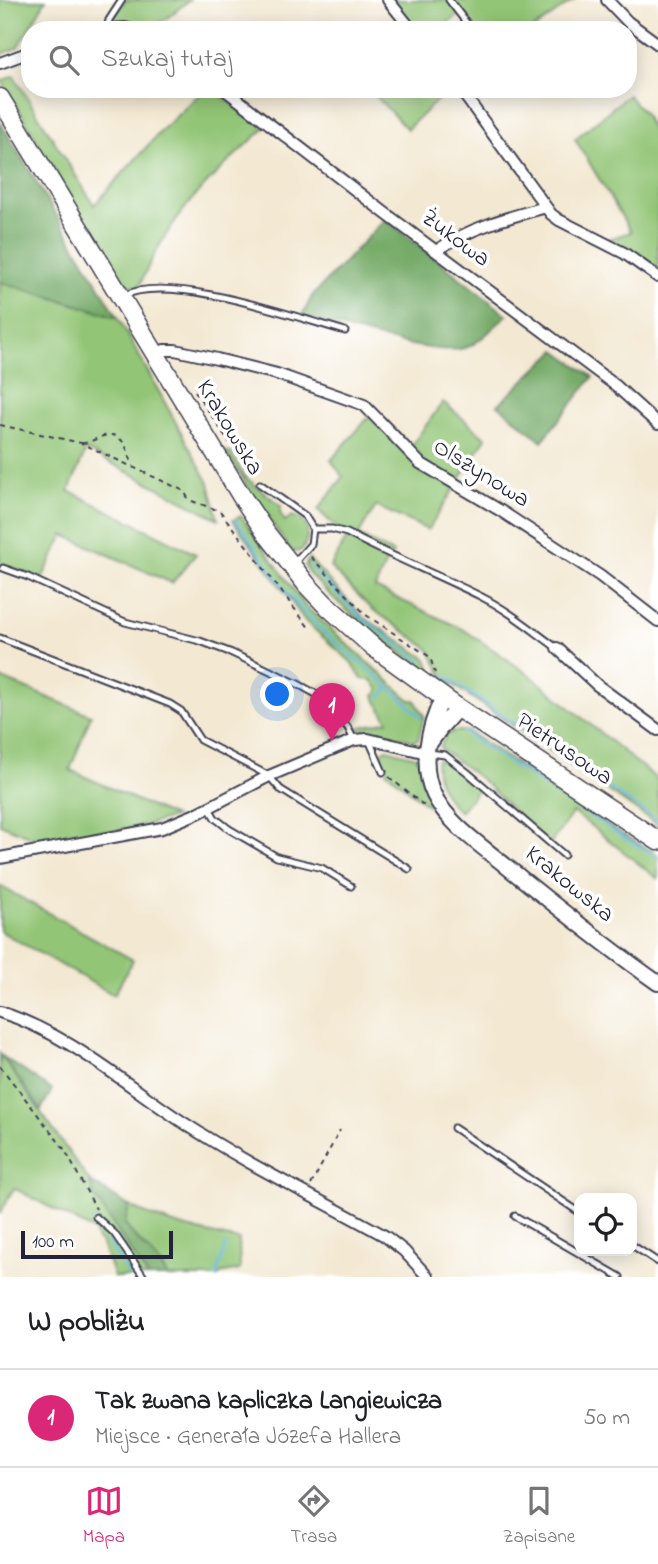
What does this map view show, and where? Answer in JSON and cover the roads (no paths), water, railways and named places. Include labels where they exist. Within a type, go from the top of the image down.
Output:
[{"type":"main road","name":"Krakowska","points":[[0,98],[242,497],[291,566],[324,603],[372,646],[443,697]]},
{"type":"main road","name":"Pietrusowa","points":[[443,697],[658,841]]},
{"type":"street","points":[[388,0],[405,21]]},
{"type":"street","points":[[607,0],[627,21]]},
{"type":"street","points":[[637,29],[658,44]]},
{"type":"street","points":[[0,63],[21,55]]},
{"type":"street","name":"Żukowa","points":[[236,98],[615,385],[658,424]]},
{"type":"street","points":[[467,98],[551,215],[624,253],[658,277]]},
{"type":"street","points":[[436,251],[448,242],[505,218],[546,206]]},
{"type":"street","name":"Olszynowa","points":[[156,354],[164,350],[175,350],[216,359],[277,374],[364,405],[420,463],[501,511],[590,569],[658,621]]},
{"type":"street","points":[[557,648],[597,685],[658,730]]},
{"type":"street","name":"Krakowska","points":[[443,697],[430,727],[428,748],[428,778],[433,794],[442,808],[576,923],[658,983]]},
{"type":"street","points":[[0,858],[162,828],[209,808],[269,776],[354,740],[368,739],[428,748],[458,708]]},
{"type":"street","points":[[0,1012],[71,1044],[182,1122],[384,1236],[404,1251],[428,1277]]},
{"type":"lane","points":[[108,21],[122,0]]},
{"type":"lane","points":[[449,0],[465,21]]},
{"type":"lane","points":[[121,298],[131,292],[159,288],[195,293],[244,303],[345,331]]},
{"type":"lane","points":[[260,484],[305,516],[313,529],[311,544],[291,566]]},
{"type":"lane","points":[[313,529],[332,529],[347,533],[481,596],[512,614],[557,648]]},
{"type":"lane","points":[[3,568],[125,622],[200,641],[296,683],[332,706],[354,740]]},
{"type":"lane","points":[[0,638],[170,704],[181,711],[200,740],[269,776],[280,789],[409,869]]},
{"type":"lane","points":[[368,739],[383,772]]},
{"type":"lane","points":[[428,748],[444,755],[467,772],[564,855]]},
{"type":"lane","points":[[209,808],[215,818],[229,829],[276,858],[322,869],[351,886]]},
{"type":"lane","points":[[454,1128],[574,1209]]},
{"type":"lane","points":[[515,1216],[620,1277]]},
{"type":"lane","points":[[96,1217],[114,1233],[144,1277]]},
{"type":"lane","points":[[637,1248],[658,1262]]},
{"type":"waterway","points":[[236,520],[310,619],[421,717]]},
{"type":"waterway","points":[[310,567],[361,617],[421,661]]},
{"type":"waterway","points":[[445,676],[658,821]]},
{"type":"waterway","points":[[380,697],[390,687]]},
{"type":"waterway","points":[[464,731],[629,841],[658,856]]},
{"type":"waterway","points":[[94,1221],[101,1232]]},
{"type":"waterway","points":[[107,1240],[131,1277]]},
{"type":"waterway","points":[[216,1277],[226,1244]]},
{"type":"place","name":"Tak zwana kapliczka Langiewicza","points":[[332,741]]}]
